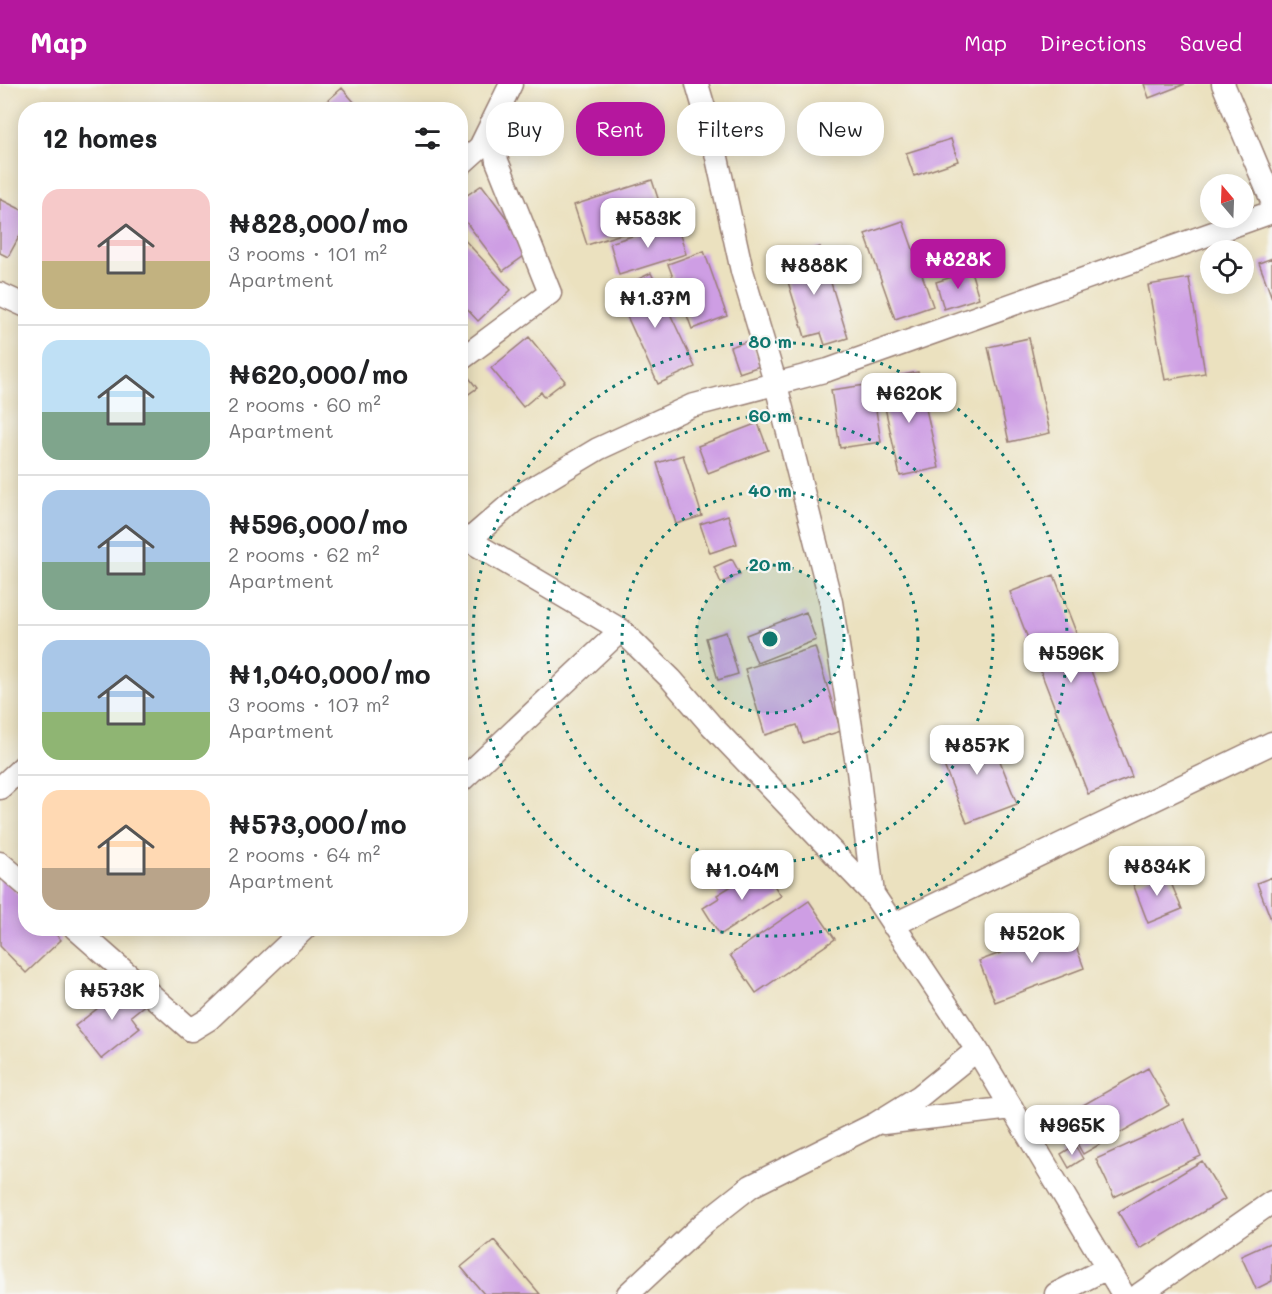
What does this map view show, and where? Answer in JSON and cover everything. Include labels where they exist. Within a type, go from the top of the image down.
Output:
[{"type":"street","points":[[502,102],[511,84]]},
{"type":"street","points":[[697,84],[712,135],[742,271],[776,385],[831,602],[858,771],[873,894]]},
{"type":"street","points":[[1223,84],[1272,201]]},
{"type":"street","points":[[468,158],[480,147],[486,134]]},
{"type":"street","points":[[468,354],[550,293],[496,156]]},
{"type":"street","points":[[468,536],[521,495],[598,449],[691,406],[776,385],[885,351],[1272,212]]},
{"type":"street","points":[[0,294],[18,302]]},
{"type":"street","points":[[468,540],[621,630],[873,894],[977,1050],[1123,1294]]},
{"type":"street","points":[[468,774],[621,630]]},
{"type":"street","points":[[893,925],[1272,742]]},
{"type":"street","points":[[0,788],[18,771]]},
{"type":"street","points":[[0,863],[18,878]]},
{"type":"street","points":[[84,936],[191,1030],[208,1019],[296,936]]},
{"type":"street","points":[[628,1294],[704,1223],[752,1186],[876,1124],[920,1096],[977,1050]]},
{"type":"street","points":[[876,1124],[1012,1108]]},
{"type":"street","points":[[1140,1294],[1272,1202]]},
{"type":"street","points":[[1056,1294],[1107,1268]]},
{"type":"building","points":[[1144,84],[1185,84],[1149,98]]},
{"type":"building","points":[[342,88],[354,102],[326,102]]},
{"type":"building","points":[[951,139],[958,161],[914,176],[906,153]]},
{"type":"building","points":[[652,180],[665,220],[587,245],[574,205]]},
{"type":"building","points":[[482,185],[531,251],[503,271],[468,225],[468,195]]},
{"type":"building","points":[[0,199],[18,208],[18,239],[8,257],[0,253]]},
{"type":"building","points":[[903,221],[933,306],[895,319],[865,234]]},
{"type":"building","points":[[676,222],[686,254],[619,275],[610,243]]},
{"type":"building","points":[[468,244],[511,290],[478,321],[468,310]]},
{"type":"building","points":[[820,247],[848,338],[825,345],[821,333],[805,337],[781,259]]},
{"type":"building","points":[[704,251],[727,316],[692,329],[668,264]]},
{"type":"building","points":[[1272,258],[1272,298],[1259,263]]},
{"type":"building","points":[[971,271],[979,298],[944,309],[936,282]]},
{"type":"building","points":[[651,273],[695,367],[658,384],[615,290]]},
{"type":"building","points":[[1189,278],[1205,373],[1165,380],[1148,285]]},
{"type":"building","points":[[529,337],[565,381],[544,397],[541,392],[523,407],[491,368]]},
{"type":"building","points":[[1029,338],[1050,433],[1009,442],[988,347]]},
{"type":"building","points":[[751,340],[760,366],[739,373],[730,347]]},
{"type":"building","points":[[918,372],[939,468],[900,476],[879,380]]},
{"type":"building","points":[[468,376],[477,388],[468,394]]},
{"type":"building","points":[[872,384],[881,442],[840,448],[831,390]]},
{"type":"building","points":[[758,423],[768,450],[708,473],[698,446]]},
{"type":"building","points":[[683,455],[702,516],[676,524],[657,463]]},
{"type":"building","points":[[728,515],[737,544],[710,553],[700,524]]},
{"type":"building","points":[[732,559],[740,574],[721,583],[714,567]]},
{"type":"building","points":[[1054,575],[1132,777],[1088,794],[1010,592]]},
{"type":"building","points":[[806,612],[816,640],[757,663],[746,635]]},
{"type":"building","points":[[726,632],[738,674],[718,680],[706,638]]},
{"type":"building","points":[[815,647],[841,731],[803,743],[797,725],[765,735],[745,669]]},
{"type":"building","points":[[987,728],[1017,804],[967,823],[937,748]]},
{"type":"building","points":[[762,867],[781,896],[720,935],[703,908],[719,898],[717,895]]},
{"type":"building","points":[[1166,871],[1182,909],[1148,923],[1133,884]]},
{"type":"building","points":[[0,875],[18,894],[18,936],[57,936],[61,940],[26,973],[0,946]]},
{"type":"building","points":[[1272,877],[1272,922],[1257,883]]},
{"type":"building","points":[[809,901],[835,939],[756,993],[730,955]]},
{"type":"building","points":[[1069,927],[1084,968],[995,1002],[979,961]]},
{"type":"building","points":[[130,983],[147,1003],[131,1016],[140,1028],[101,1059],[75,1026]]},
{"type":"building","points":[[1148,1068],[1169,1105],[1083,1154],[1062,1117]]},
{"type":"building","points":[[1184,1119],[1201,1156],[1114,1197],[1096,1159]]},
{"type":"building","points":[[1075,1145],[1083,1159],[1069,1168],[1061,1154]]},
{"type":"building","points":[[1202,1161],[1225,1199],[1140,1249],[1118,1212]]},
{"type":"building","points":[[494,1240],[540,1294],[484,1294],[461,1267]]},
{"type":"building","points":[[1272,1242],[1272,1281],[1256,1289],[1241,1256]]}]
